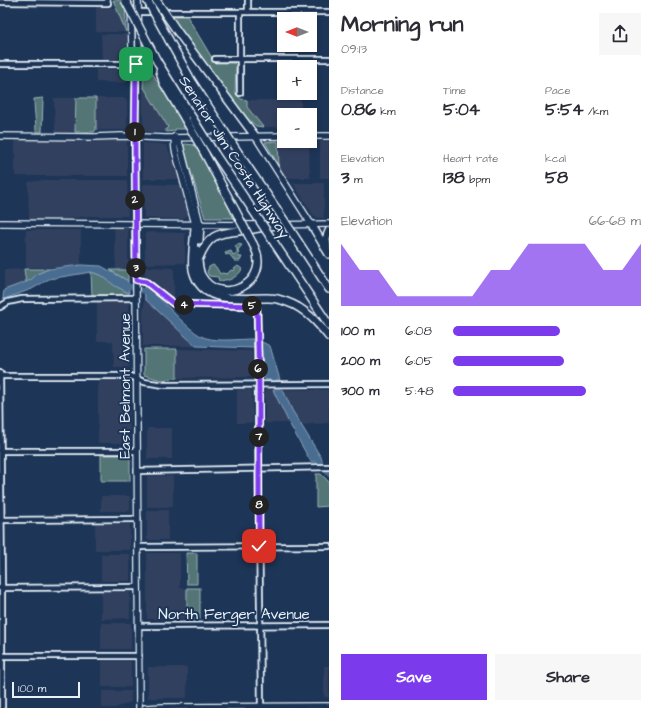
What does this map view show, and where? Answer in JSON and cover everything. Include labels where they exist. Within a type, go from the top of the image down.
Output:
[{"type":"highway","name":"Senator Jim Costa Highway","points":[[125,0],[189,119],[215,154],[329,325]]},
{"type":"highway","name":"Senator Jim Costa Highway","points":[[147,0],[191,80],[329,289]]},
{"type":"highway","points":[[156,0],[177,31],[255,136]]},
{"type":"highway","points":[[189,119],[205,154],[256,249],[259,260],[257,270],[248,284],[239,289],[227,290],[209,284],[199,270],[197,224]]},
{"type":"highway","points":[[197,224],[193,270],[199,283],[206,290],[223,298],[270,298],[291,304],[310,315],[329,338]]},
{"type":"highway","points":[[311,224],[328,253]]},
{"type":"highway","points":[[198,260],[204,246],[214,236],[226,232],[276,225]]},
{"type":"highway","points":[[328,253],[326,239],[329,231]]},
{"type":"main road","name":"East Belmont Avenue","points":[[131,0],[132,52],[136,64]]},
{"type":"main road","name":"East Belmont Avenue","points":[[138,0],[140,52],[136,64],[135,225],[139,708]]},
{"type":"main road","points":[[0,136],[277,136]]},
{"type":"main road","points":[[255,136],[311,224]]},
{"type":"main road","points":[[317,136],[329,136]]},
{"type":"main road","points":[[174,137],[180,145],[197,224]]},
{"type":"main road","points":[[0,223],[135,225],[329,224]]},
{"type":"main road","points":[[145,708],[329,706]]},
{"type":"street","points":[[248,0],[248,12]]},
{"type":"street","points":[[0,2],[107,1]]},
{"type":"street","points":[[139,12],[329,12]]},
{"type":"street","points":[[240,12],[240,93]]},
{"type":"street","points":[[215,59],[329,59]]},
{"type":"street","points":[[0,64],[136,64]]},
{"type":"street","points":[[136,282],[146,282],[174,304],[257,306],[259,384],[261,707]]},
{"type":"street","points":[[0,307],[8,302],[22,299],[136,297]]},
{"type":"street","points":[[2,708],[0,374],[130,376],[144,382],[164,385],[329,384]]},
{"type":"street","points":[[0,451],[137,451]]},
{"type":"street","points":[[138,471],[328,467]]},
{"type":"street","points":[[1,520],[138,519]]},
{"type":"street","points":[[138,547],[329,546]]},
{"type":"street","points":[[1,588],[138,587]]},
{"type":"street","name":"North Ferger Avenue","points":[[138,626],[329,625]]},
{"type":"street","points":[[1,656],[139,656]]},
{"type":"shaded area","points":[[96,7],[116,8],[126,32],[96,32]]},
{"type":"shaded area","points":[[101,34],[127,34],[127,59],[102,59]]},
{"type":"shaded area","points":[[96,69],[126,69],[127,83],[96,82]]},
{"type":"shaded area","points":[[143,86],[170,130],[164,132],[143,132]]},
{"type":"shaded area","points":[[54,98],[76,98],[75,132],[55,132]]},
{"type":"shaded area","points":[[96,98],[123,98],[127,100],[127,127],[124,130],[96,130]]},
{"type":"shaded area","points":[[247,100],[301,100],[301,108],[277,108],[277,127],[263,127],[247,107]]},
{"type":"shaded area","points":[[15,140],[127,140],[127,176],[15,176]]},
{"type":"shaded area","points":[[320,141],[329,141],[329,178],[320,178]]},
{"type":"shaded area","points":[[143,143],[161,144],[167,146],[179,179],[143,179]]},
{"type":"shaded area","points":[[278,148],[309,148],[310,178],[286,178],[279,166]]},
{"type":"shaded area","points":[[46,180],[127,180],[128,216],[88,216],[57,220],[29,220],[28,182]]},
{"type":"shaded area","points":[[293,183],[324,183],[324,218],[318,218],[313,215]]},
{"type":"shaded area","points":[[143,184],[180,185],[188,214],[184,219],[144,218]]},
{"type":"shaded area","points":[[114,228],[128,228],[128,270],[116,270]]},
{"type":"shaded area","points":[[26,230],[81,230],[81,265],[26,267]]},
{"type":"shaded area","points":[[147,232],[185,233],[185,263],[145,264],[145,234]]},
{"type":"shaded area","points":[[81,265],[101,266],[128,281],[129,293],[115,286],[101,275],[91,272],[49,279],[32,289],[4,299],[3,297],[4,290],[31,280],[37,274],[49,269]]},
{"type":"shaded area","points":[[145,267],[174,268],[174,300],[145,278]]},
{"type":"shaded area","points":[[24,269],[26,283],[4,290],[4,270]]},
{"type":"shaded area","points":[[146,286],[184,323],[199,335],[217,340],[253,339],[253,348],[196,346],[145,299],[144,287]]},
{"type":"shaded area","points":[[145,299],[196,346],[143,346],[143,311]]},
{"type":"shaded area","points":[[97,302],[129,302],[129,367],[114,367],[113,341],[97,341]]},
{"type":"shaded area","points":[[262,342],[270,346],[280,380],[266,380],[263,377]]},
{"type":"shaded area","points":[[177,349],[252,351],[252,377],[177,378]]},
{"type":"shaded area","points":[[98,379],[129,379],[130,443],[98,443]]},
{"type":"shaded area","points":[[265,389],[273,390],[289,423],[265,423]]},
{"type":"shaded area","points":[[237,390],[252,390],[253,423],[237,423]]},
{"type":"shaded area","points":[[273,390],[283,390],[292,410],[322,459],[322,462],[311,462],[289,423]]},
{"type":"shaded area","points":[[283,390],[329,390],[329,423],[301,425]]},
{"type":"shaded area","points":[[147,428],[172,428],[172,459],[147,459]]},
{"type":"shaded area","points":[[147,476],[173,476],[173,507],[147,507]]},
{"type":"shaded area","points":[[101,496],[130,496],[130,511],[101,511]]},
{"type":"shaded area","points":[[147,510],[168,510],[168,540],[147,540]]},
{"type":"shaded area","points":[[95,524],[130,524],[130,550],[95,550]]},
{"type":"shaded area","points":[[147,553],[180,553],[180,588],[187,588],[187,619],[147,619]]},
{"type":"shaded area","points":[[101,554],[130,554],[130,581],[101,581]]},
{"type":"shaded area","points":[[101,592],[130,592],[130,618],[101,619]]},
{"type":"shaded area","points":[[101,623],[131,623],[131,649],[101,649]]},
{"type":"shaded area","points":[[102,661],[131,661],[131,687],[102,687]]},
{"type":"shaded area","points":[[324,666],[329,666],[329,697],[324,697]]},
{"type":"shaded area","points":[[148,667],[187,667],[187,698],[148,698]]},
{"type":"shaded area","points":[[102,691],[131,691],[131,702],[115,708],[102,708]]},
{"type":"green space","points":[[113,0],[125,0],[126,32]]},
{"type":"green space","points":[[171,16],[187,16],[215,63],[234,63],[236,65],[235,93],[241,99],[247,100],[247,107],[263,127],[256,126],[244,115]]},
{"type":"green space","points":[[145,61],[185,129],[175,129],[175,131],[166,132],[168,127],[143,86]]},
{"type":"green space","points":[[43,98],[42,132],[36,132],[34,99]]},
{"type":"green space","points":[[76,98],[96,98],[96,130],[94,132],[75,132]]},
{"type":"green space","points":[[277,141],[279,166],[265,142]]},
{"type":"green space","points":[[185,144],[195,145],[234,218],[205,218],[186,155]]},
{"type":"green space","points":[[238,244],[242,245],[238,250],[239,257],[242,257],[240,261],[235,261],[229,254],[226,255],[225,253],[231,251],[233,255],[237,253],[235,246]]},
{"type":"green space","points":[[213,265],[220,274],[227,274],[231,270],[234,271],[234,269],[238,266],[242,269],[235,277],[229,280],[219,281],[218,277],[209,276],[207,272],[209,267]]},
{"type":"green space","points":[[24,269],[49,269],[37,274],[26,283]]},
{"type":"green space","points":[[110,270],[128,270],[128,281]]},
{"type":"green space","points":[[91,272],[101,276],[129,293],[127,296],[92,295]]},
{"type":"green space","points":[[144,349],[177,349],[177,378],[161,380],[144,375]]},
{"type":"green space","points":[[101,455],[130,455],[130,481],[101,481]]},
{"type":"green space","points":[[316,474],[321,474],[329,482],[329,506],[316,507]]},
{"type":"green space","points":[[186,553],[197,553],[197,584],[187,584]]},
{"type":"green space","points":[[187,588],[200,588],[200,619],[187,619]]},
{"type":"waterway","points":[[122,284],[147,292],[149,295]]},
{"type":"waterway","points":[[247,343],[262,346],[267,352]]},
{"type":"waterway","points":[[271,375],[281,395]]},
{"type":"waterway","points":[[316,458],[329,474]]},
{"type":"route","points":[[136,64],[136,280],[146,282],[174,304],[257,306],[259,384],[259,546]]}]
